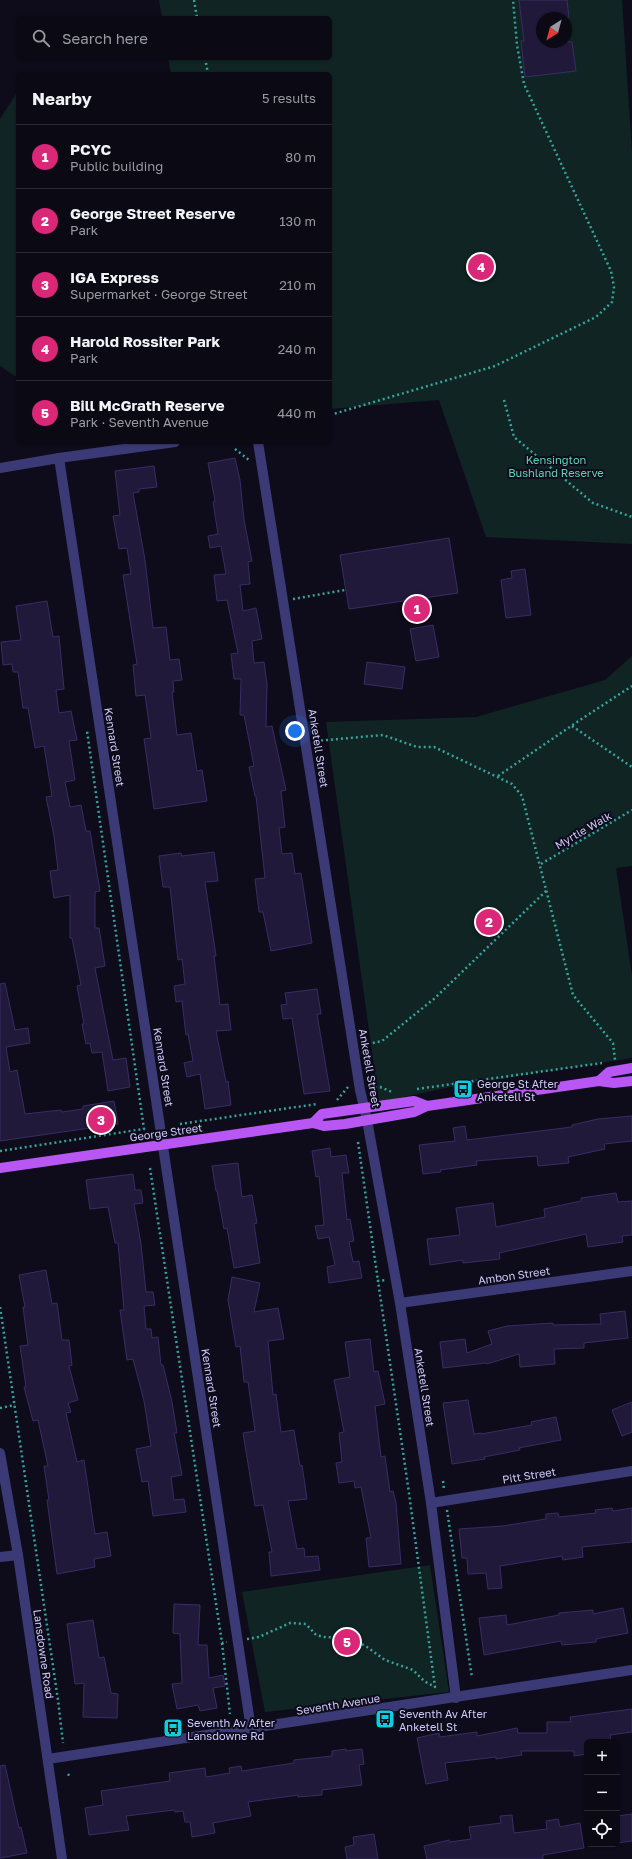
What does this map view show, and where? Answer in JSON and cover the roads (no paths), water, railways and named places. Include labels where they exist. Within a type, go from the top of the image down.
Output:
[{"type":"main road","name":"George Street","points":[[599,1081],[609,1072],[632,1068]]},
{"type":"main road","name":"George Street","points":[[0,1168],[312,1123],[324,1126],[367,1120],[414,1112],[427,1106],[599,1081],[614,1083],[632,1081]]},
{"type":"main road","name":"George Street","points":[[312,1123],[322,1114],[414,1101],[427,1106]]},
{"type":"street","points":[[0,468],[161,444]]},
{"type":"street","name":"Anketell Street","points":[[258,444],[353,1046],[400,1303],[431,1503],[456,1698]]},
{"type":"street","name":"Kennard Street","points":[[60,458],[250,1728]]},
{"type":"street","name":"Ambon Street","points":[[400,1303],[632,1271]]},
{"type":"street","name":"Lansdowne Road","points":[[0,1453],[18,1554],[62,1859]]},
{"type":"street","name":"Pitt Street","points":[[431,1503],[632,1471]]},
{"type":"street","points":[[0,1557],[18,1554]]},
{"type":"street","name":"Seventh Avenue","points":[[48,1760],[632,1670]]},
{"type":"place","name":"Harold Rossiter Park","points":[[481,267]]},
{"type":"place","name":"PCYC","points":[[417,609]]},
{"type":"place","name":"George Street Reserve","points":[[489,922]]},
{"type":"place","name":"George St After Anketell St","points":[[463,1089]]},
{"type":"place","name":"IGA Express","points":[[101,1120]]},
{"type":"place","name":"Bill McGrath Reserve","points":[[347,1642]]},
{"type":"place","name":"Seventh Av After Anketell St","points":[[385,1719]]},
{"type":"place","name":"Seventh Av After Lansdowne Rd","points":[[173,1728]]},
{"type":"park label","name":"Kensington Bushland Reserve","points":[[556,465]]}]
